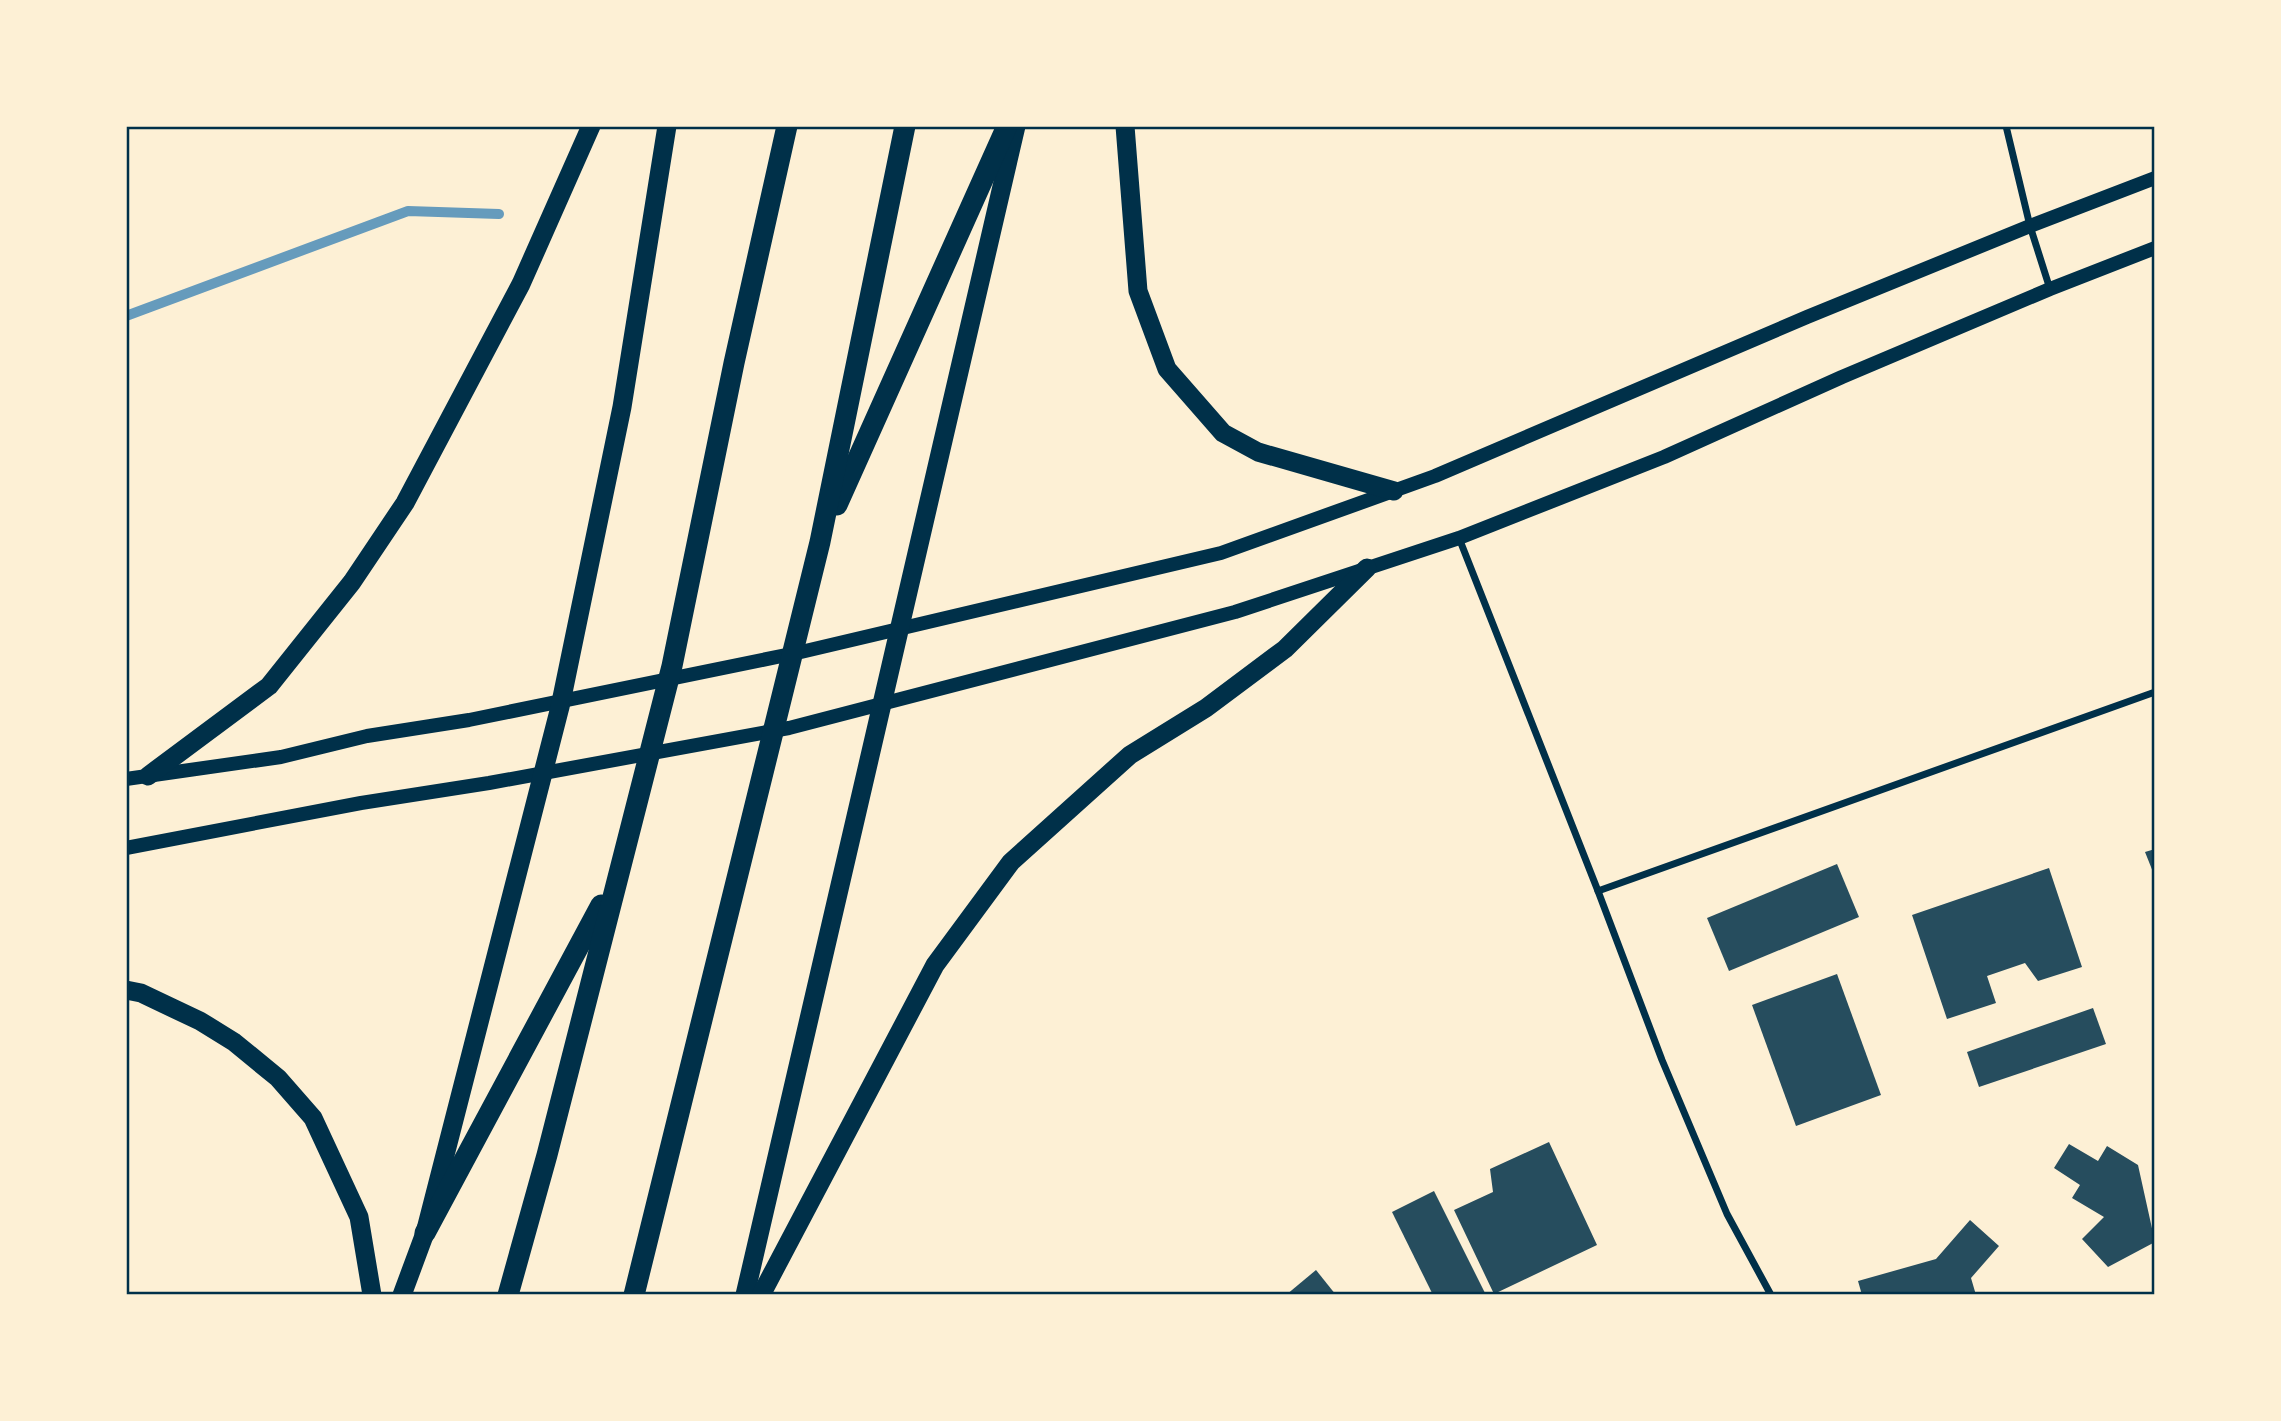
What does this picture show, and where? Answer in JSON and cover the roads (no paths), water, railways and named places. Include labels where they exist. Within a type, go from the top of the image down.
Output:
[{"type":"highway","points":[[148,776],[270,686],[352,582],[405,503],[514,296],[591,126]]},
{"type":"highway","points":[[402,1295],[425,1233],[560,707],[622,407],[667,126]]},
{"type":"highway","points":[[508,1295],[547,1155],[672,666],[734,363],[787,126]]},
{"type":"highway","points":[[634,1295],[820,542],[905,126]]},
{"type":"highway","points":[[820,542],[1007,126]]},
{"type":"highway","points":[[745,1295],[1016,126]]},
{"type":"highway","points":[[1125,126],[1138,291],[1167,369],[1223,433],[1258,452],[1394,491]]},
{"type":"highway","points":[[761,1295],[935,965],[1011,862],[1130,755],[1206,708],[1285,649],[1367,568]]},
{"type":"highway","points":[[425,1233],[617,876]]},
{"type":"highway","points":[[126,990],[141,993],[200,1021],[234,1042],[278,1078],[313,1118],[359,1217],[372,1295]]},
{"type":"main road","points":[[126,779],[281,758],[367,736],[505,713],[801,652],[1221,553],[1394,491],[1807,317],[2155,178]]},
{"type":"main road","points":[[126,848],[360,803],[489,783],[789,728],[1235,612],[1459,538],[1664,457],[1842,377],[2050,289],[2155,248]]},
{"type":"street","points":[[2006,126],[2030,226],[2050,289]]},
{"type":"street","points":[[1459,538],[1662,1060],[1722,1201],[1771,1295]]},
{"type":"street","points":[[1598,891],[2155,692]]},
{"type":"waterway","points":[[126,316],[408,211],[499,214]]}]
